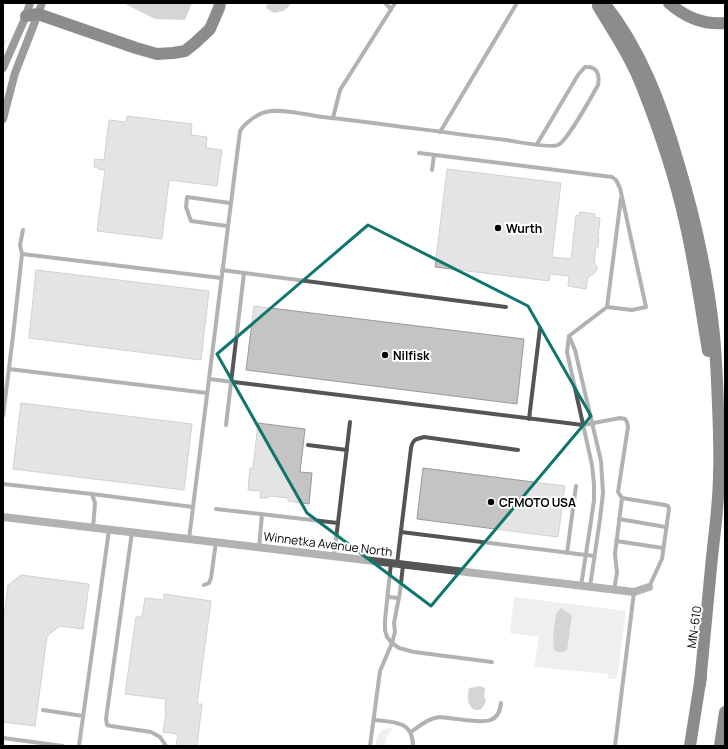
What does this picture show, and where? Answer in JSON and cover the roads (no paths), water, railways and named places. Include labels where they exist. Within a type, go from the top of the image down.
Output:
[{"type":"highway","points":[[26,16],[40,8],[136,48],[157,54],[173,53],[185,51],[195,44],[210,29],[220,3]]},
{"type":"highway","points":[[597,3],[622,45],[643,88],[663,144],[675,185],[685,221],[695,271],[710,357],[719,435]]},
{"type":"highway","points":[[604,3],[626,34],[644,69],[671,138],[691,208],[706,280],[714,334],[718,379],[720,454],[719,493],[700,684]]},
{"type":"highway","points":[[669,3],[678,11],[695,20],[725,24]]},
{"type":"highway","name":"MN-610","points":[[690,746],[725,513]]},
{"type":"highway","points":[[720,746],[725,712]]},
{"type":"street","points":[[3,68],[26,16],[30,3]]},
{"type":"street","points":[[3,119],[22,51],[40,8]]},
{"type":"street","name":"Winnetka Avenue North","points":[[3,517],[585,587],[634,592],[649,587]]},
{"type":"lane","points":[[385,3],[391,9]]},
{"type":"lane","points":[[333,118],[340,90],[395,3]]},
{"type":"lane","points":[[440,132],[517,3]]},
{"type":"lane","points":[[189,539],[230,203],[240,131],[243,126],[252,119],[266,112],[277,111],[440,132],[537,144],[554,146],[560,145],[567,137],[598,85],[599,79],[596,70],[591,67],[585,67],[578,75],[537,144]]},
{"type":"lane","points":[[419,153],[612,177],[616,180],[620,188],[646,307],[632,310],[607,307],[569,336],[567,352],[592,464],[594,484],[594,500],[586,555],[585,587]]},
{"type":"lane","points":[[432,170],[434,155]]},
{"type":"lane","points":[[607,307],[621,195]]},
{"type":"lane","points":[[227,226],[191,221],[186,207],[187,197],[230,203]]},
{"type":"lane","points":[[3,416],[22,254],[20,245],[23,230]]},
{"type":"lane","points":[[22,254],[222,278]]},
{"type":"lane","points":[[222,270],[506,307]]},
{"type":"lane","points":[[226,425],[244,273]]},
{"type":"lane","points":[[529,419],[540,328]]},
{"type":"lane","points":[[569,336],[576,350],[601,461],[603,493],[600,519],[594,556],[585,587]]},
{"type":"lane","points":[[9,369],[207,393]]},
{"type":"lane","points":[[209,379],[583,425],[620,418],[625,419],[628,427],[618,492],[622,498],[616,541],[615,554],[617,573],[614,590]]},
{"type":"lane","points":[[334,557],[350,422]]},
{"type":"lane","points":[[492,662],[414,652],[399,648],[387,638],[385,620],[388,597],[397,564],[412,443],[417,438],[424,437],[518,450]]},
{"type":"lane","points":[[308,445],[347,450]]},
{"type":"lane","points":[[3,484],[193,507]]},
{"type":"lane","points":[[567,553],[576,486]]},
{"type":"lane","points":[[92,494],[95,503],[93,528]]},
{"type":"lane","points":[[622,498],[666,505],[669,509],[662,559],[649,587]]},
{"type":"lane","points":[[216,509],[338,523]]},
{"type":"lane","points":[[258,548],[262,514]]},
{"type":"lane","points":[[619,519],[666,527]]},
{"type":"lane","points":[[79,746],[109,530]]},
{"type":"lane","points":[[132,532],[106,719],[107,725],[151,732],[160,737],[166,746]]},
{"type":"lane","points":[[401,532],[594,556]]},
{"type":"lane","points":[[616,541],[663,548]]},
{"type":"lane","points":[[204,585],[209,583],[211,578],[216,542]]},
{"type":"lane","points":[[370,746],[380,671],[395,632],[395,617],[399,598],[397,564]]},
{"type":"lane","points":[[615,746],[634,592]]},
{"type":"lane","points":[[388,597],[399,598]]},
{"type":"lane","points":[[411,732],[429,719],[440,717],[480,722],[490,721],[497,716],[501,703]]},
{"type":"lane","points":[[43,710],[83,716]]},
{"type":"lane","points":[[374,720],[400,723],[411,732],[413,746]]},
{"type":"lane","points":[[3,738],[63,746]]},
{"type":"place","name":"Wurth","points":[[498,228]]},
{"type":"place","name":"Nilfisk","points":[[385,355]]},
{"type":"place","name":"CFMOTO USA","points":[[491,502]]}]
